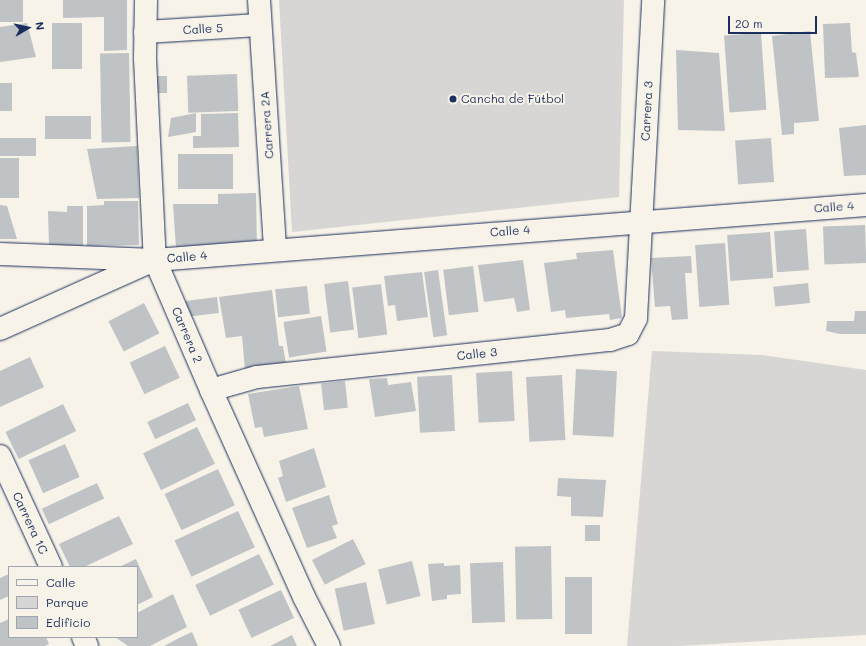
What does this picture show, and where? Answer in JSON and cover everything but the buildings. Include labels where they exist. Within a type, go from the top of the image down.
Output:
[{"type":"street","name":"Carrera 2","points":[[146,0],[145,32],[155,260],[211,390],[304,597],[329,646]]},
{"type":"street","name":"Carrera 2A","points":[[259,0],[275,249]]},
{"type":"street","name":"Carrera 3","points":[[642,221],[653,0]]},
{"type":"street","name":"Calle 5","points":[[145,32],[260,25]]},
{"type":"street","name":"Calle 4","points":[[0,254],[155,260],[275,249],[866,205]]},
{"type":"street","name":"Calle 3","points":[[211,390],[257,377],[610,340],[628,334],[636,318],[642,221]]},
{"type":"street","name":"Calle 4","points":[[0,329],[155,260]]},
{"type":"street","name":"Carrera 1C","points":[[0,456],[51,566]]},
{"type":"green space","name":"Cancha de Fútbol","points":[[279,0],[624,0],[619,197],[292,232]]},
{"type":"green space","points":[[652,351],[762,355],[866,370],[866,635],[679,646],[627,646]]},
{"type":"place","name":"Cancha de Fútbol","points":[[453,99]]}]
